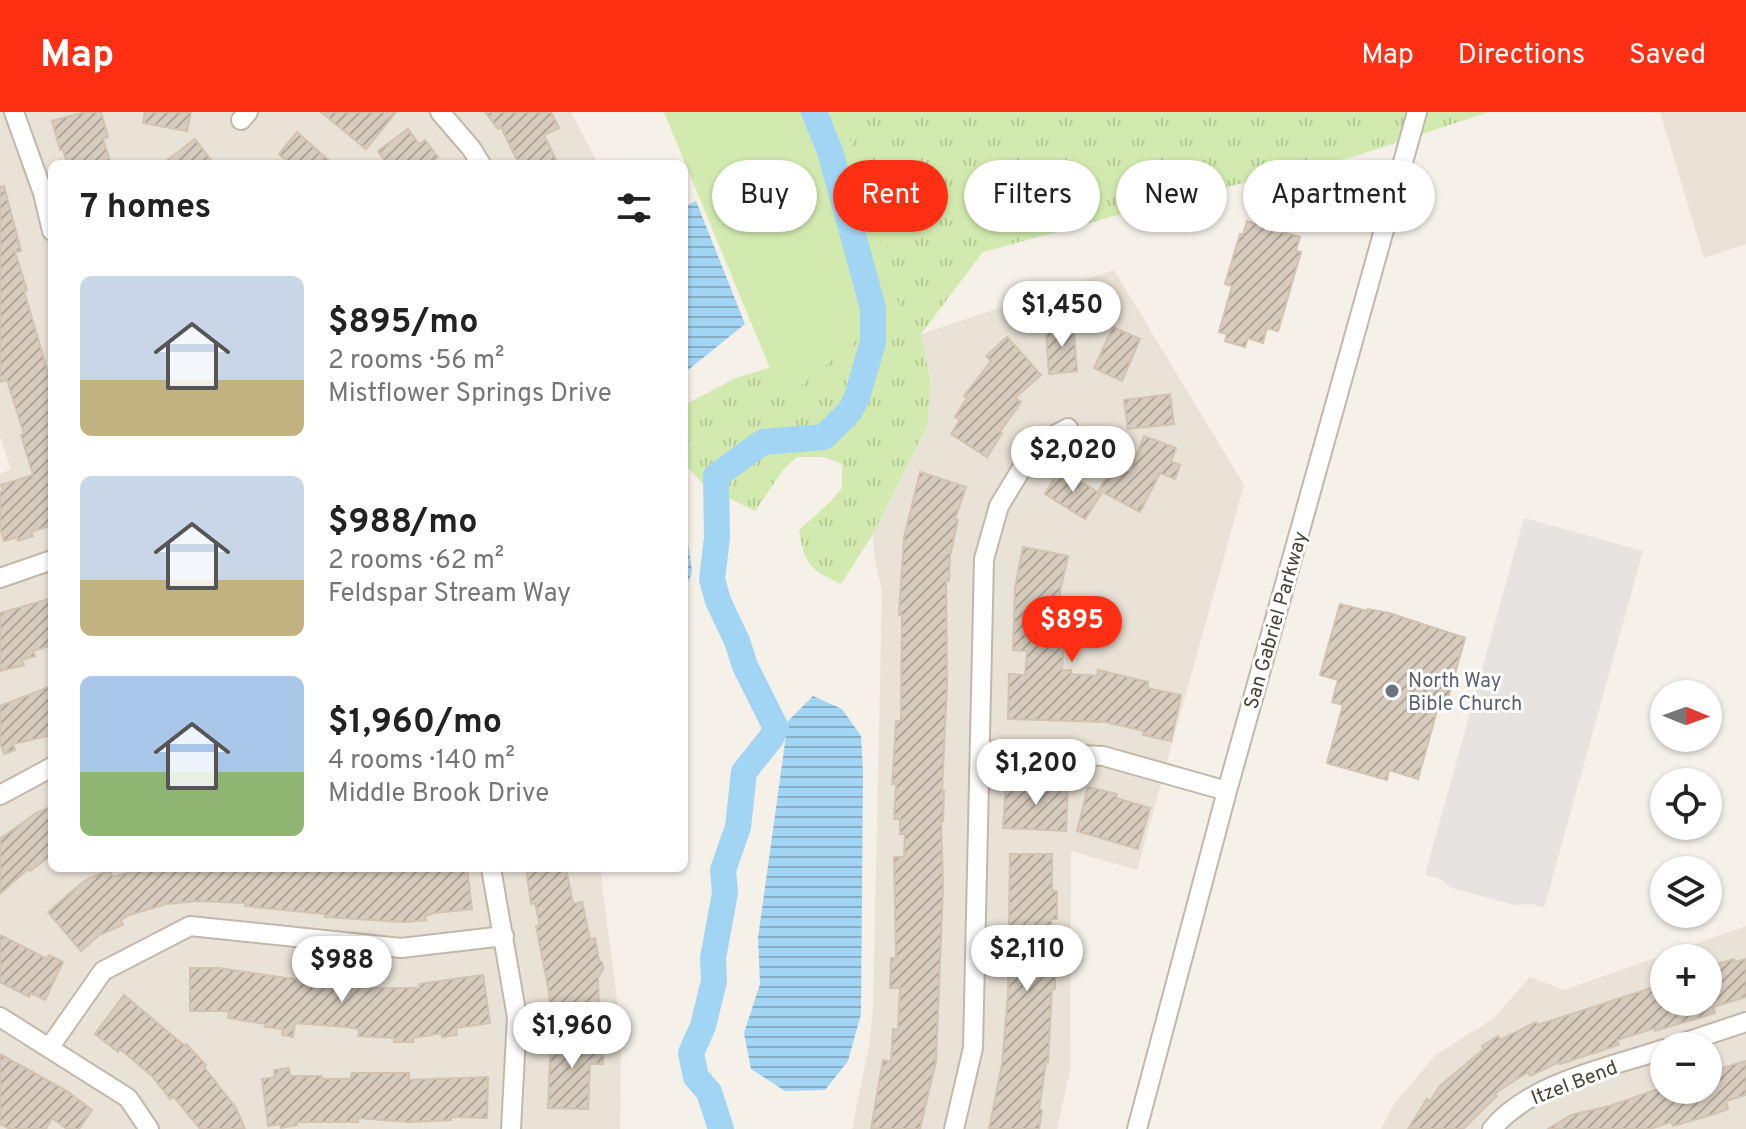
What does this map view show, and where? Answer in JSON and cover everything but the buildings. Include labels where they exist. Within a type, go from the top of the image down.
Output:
[{"type":"street","points":[[14,112],[48,214]]},
{"type":"street","points":[[440,112],[478,160]]},
{"type":"street","name":"San Gabriel Parkway","points":[[1137,1129],[1227,791],[1417,112]]},
{"type":"street","points":[[954,1129],[973,1048],[984,559],[999,506],[1036,445],[1068,428]]},
{"type":"street","points":[[0,578],[48,561]]},
{"type":"street","points":[[980,751],[1103,756],[1227,791]]},
{"type":"street","points":[[0,795],[48,769]]},
{"type":"street","points":[[492,872],[517,1017],[511,1129]]},
{"type":"street","points":[[49,1048],[103,971],[190,926],[401,948],[504,936]]},
{"type":"street","points":[[0,1017],[128,1098],[149,1129]]},
{"type":"street","points":[[1716,1032],[1746,1022]]},
{"type":"street","name":"Itzel Bend","points":[[1492,1129],[1521,1102],[1545,1090],[1650,1054]]},
{"type":"shaded area","points":[[0,112],[571,112],[596,160],[48,160],[48,872],[601,872],[621,1030],[620,1129],[0,1129],[0,474],[11,469],[0,436]]},
{"type":"shaded area","points":[[1660,112],[1746,112],[1746,244],[1704,258]]},
{"type":"shaded area","points":[[1114,270],[1244,485],[1137,870],[1071,851],[1070,1071],[1057,1129],[852,1129],[869,1046],[873,1009],[882,591],[873,534],[928,424],[930,379],[921,334]]},
{"type":"shaded area","points":[[1524,518],[1643,551],[1544,908],[1532,904],[1514,905],[1452,888],[1438,878],[1425,875]]},
{"type":"shaded area","points":[[1746,926],[1746,1129],[1381,1129],[1394,1104],[1436,1055],[1494,1018],[1530,977],[1564,990],[1650,960],[1650,1016],[1722,1016],[1722,944],[1695,944]]},
{"type":"green space","points":[[664,112],[842,112],[856,160],[833,160],[833,232],[877,232],[899,305],[783,400],[714,232],[817,232],[817,160],[712,160],[712,228],[688,170],[688,160],[684,160]]},
{"type":"green space","points":[[779,112],[1489,112],[1339,160],[1243,160],[1243,183],[1227,187],[1227,160],[1116,160],[1116,216],[1100,220],[1100,160],[964,160],[964,232],[1056,232],[983,252],[921,334],[930,379],[928,424],[873,534],[841,584],[815,570],[806,559],[799,530],[842,488],[842,464],[823,457],[797,457],[784,469],[755,511],[705,486],[688,468],[688,403],[736,378],[778,365],[779,232],[817,232],[817,160],[779,160]]},
{"type":"water","points":[[696,201],[745,324],[688,370],[688,205]]},
{"type":"water","points":[[688,544],[692,571],[688,582]]},
{"type":"water","points":[[813,696],[842,709],[861,736],[861,1014],[848,1061],[825,1090],[785,1091],[751,1069],[744,1033],[760,984],[758,938],[788,721]]},
{"type":"waterway","points":[[721,1129],[709,1092],[696,1077],[691,1053],[703,1026],[714,981],[713,958],[725,893],[723,870],[738,827],[744,772],[776,728],[745,666],[712,579],[717,538],[716,476],[763,442],[824,437],[850,411],[873,342],[873,308],[830,151],[814,112]]},
{"type":"place","name":"North Way Bible Church","points":[[1392,691]]}]
